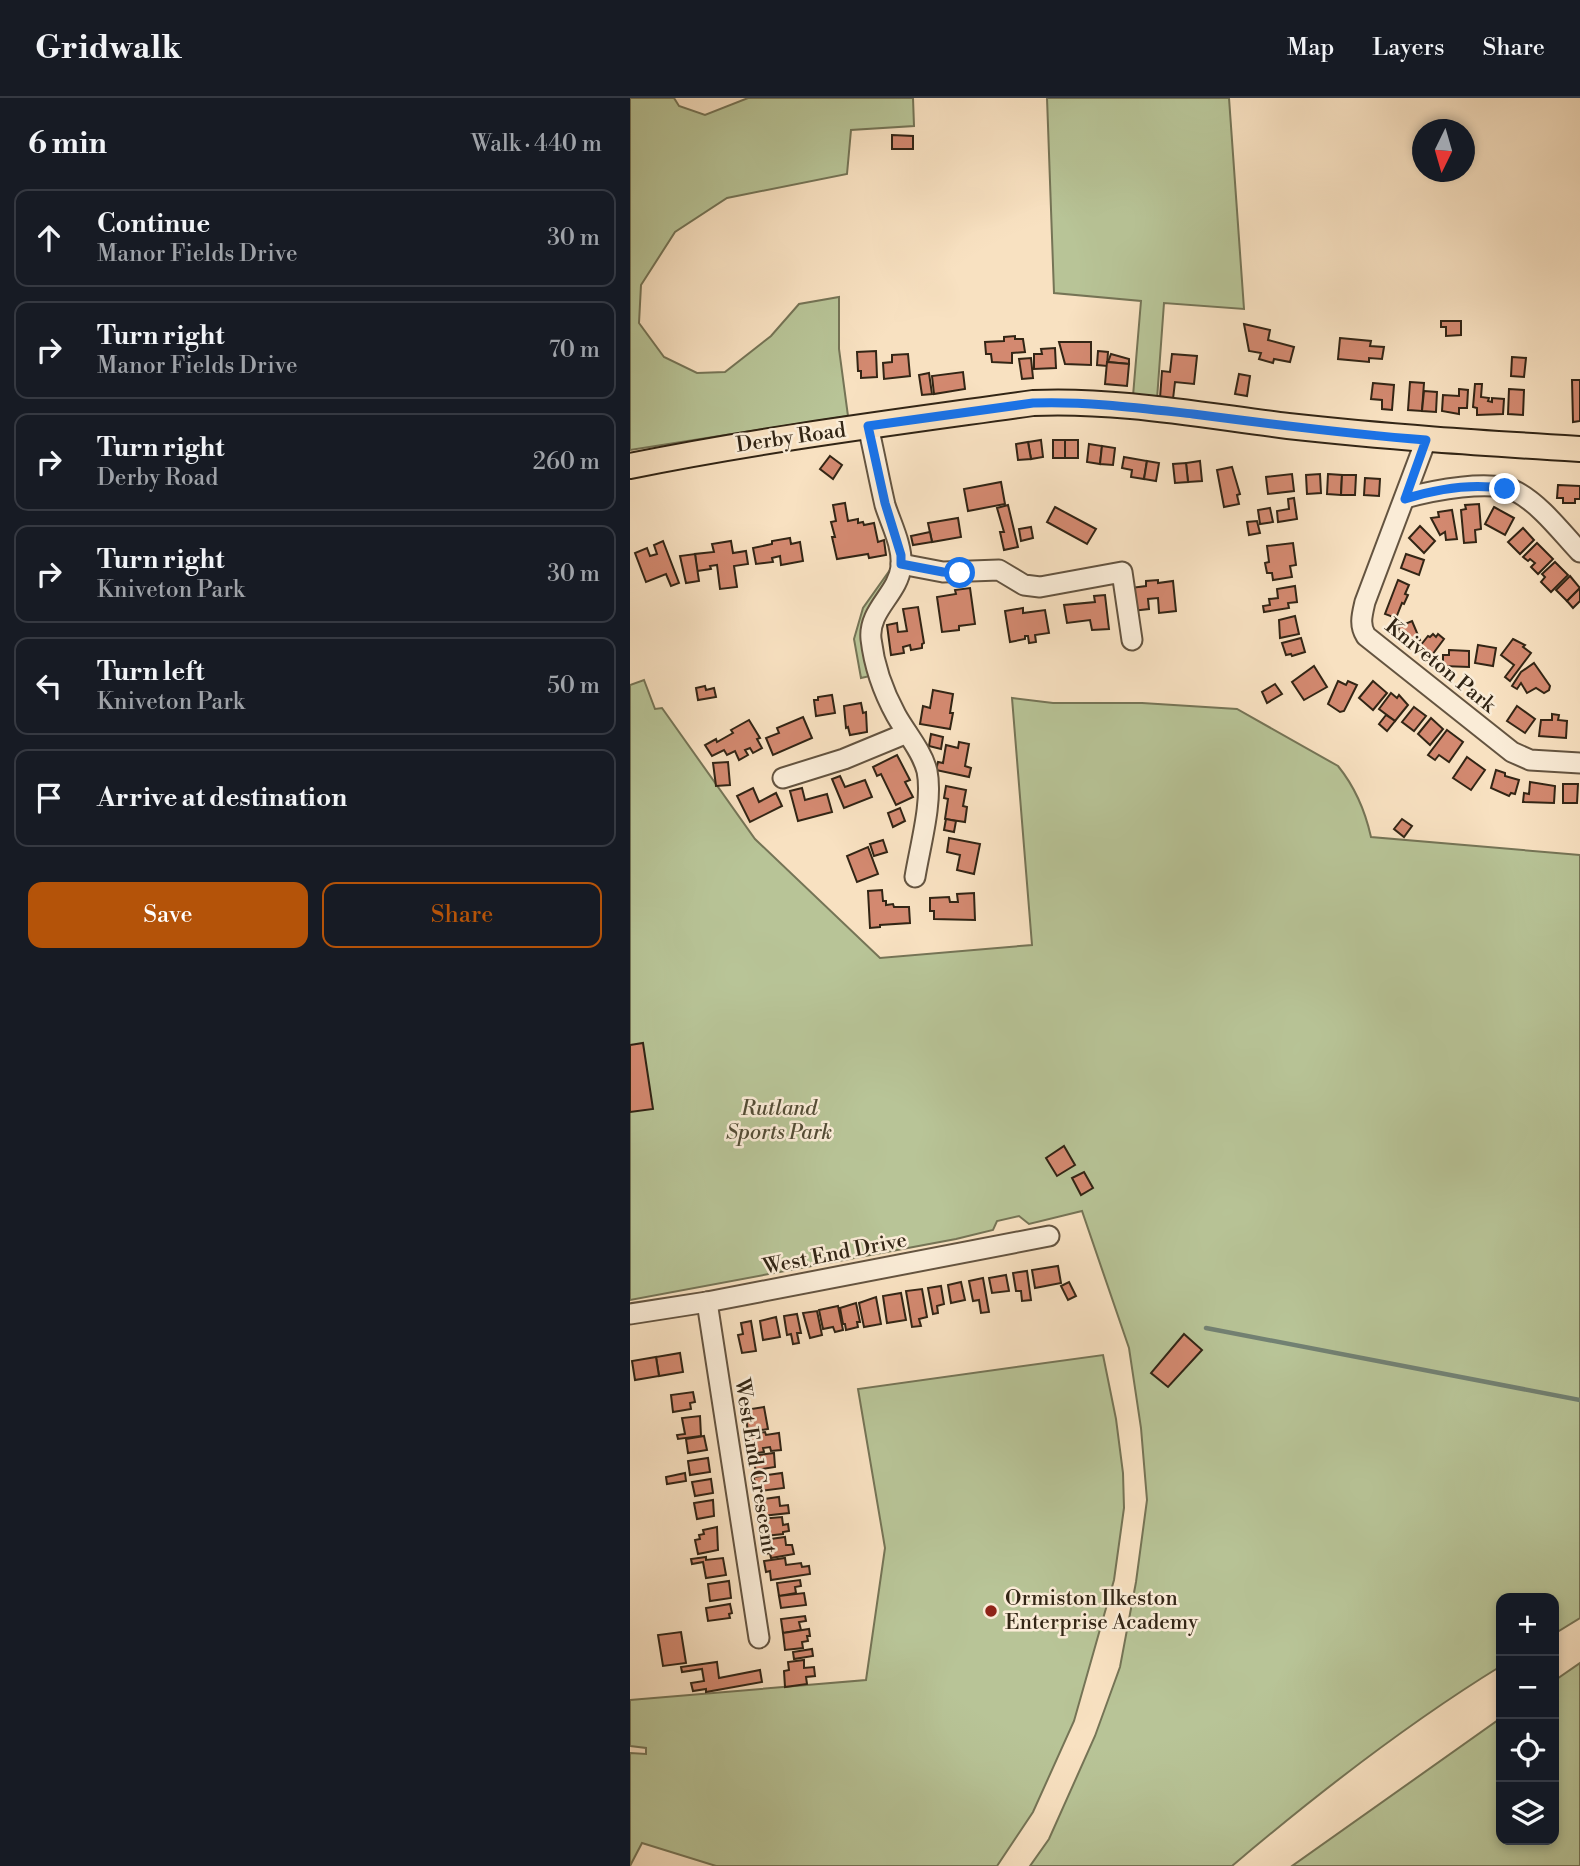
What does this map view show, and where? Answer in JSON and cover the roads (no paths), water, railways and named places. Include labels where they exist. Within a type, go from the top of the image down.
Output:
[{"type":"main road","name":"Derby Road","points":[[630,466],[704,451],[868,426],[1033,403],[1060,402],[1426,440],[1580,450]]},
{"type":"street","points":[[868,426],[885,503],[901,555],[897,579],[878,609],[871,631],[880,679],[895,713],[922,758],[928,777],[926,856],[915,877]]},
{"type":"street","name":"Kniveton Park","points":[[1426,440],[1365,602],[1361,619],[1366,636],[1512,752],[1530,760],[1580,763]]},
{"type":"street","points":[[1405,499],[1431,491],[1466,487],[1516,491],[1541,511],[1580,552]]},
{"type":"street","points":[[901,564],[943,572],[999,570],[1024,584],[1040,587],[1122,572],[1132,640]]},
{"type":"street","points":[[783,778],[819,759],[907,733]]},
{"type":"street","name":"West End Drive","points":[[630,1314],[706,1302],[1012,1234],[1049,1236]]},
{"type":"street","name":"West End Crescent","points":[[706,1302],[759,1638]]},
{"type":"waterway","points":[[1206,1328],[1580,1400]]},
{"type":"place","name":"Ormiston Ilkeston Enterprise Academy","points":[[991,1611]]},
{"type":"park label","name":"Rutland Sports Park","points":[[779,1121]]}]
